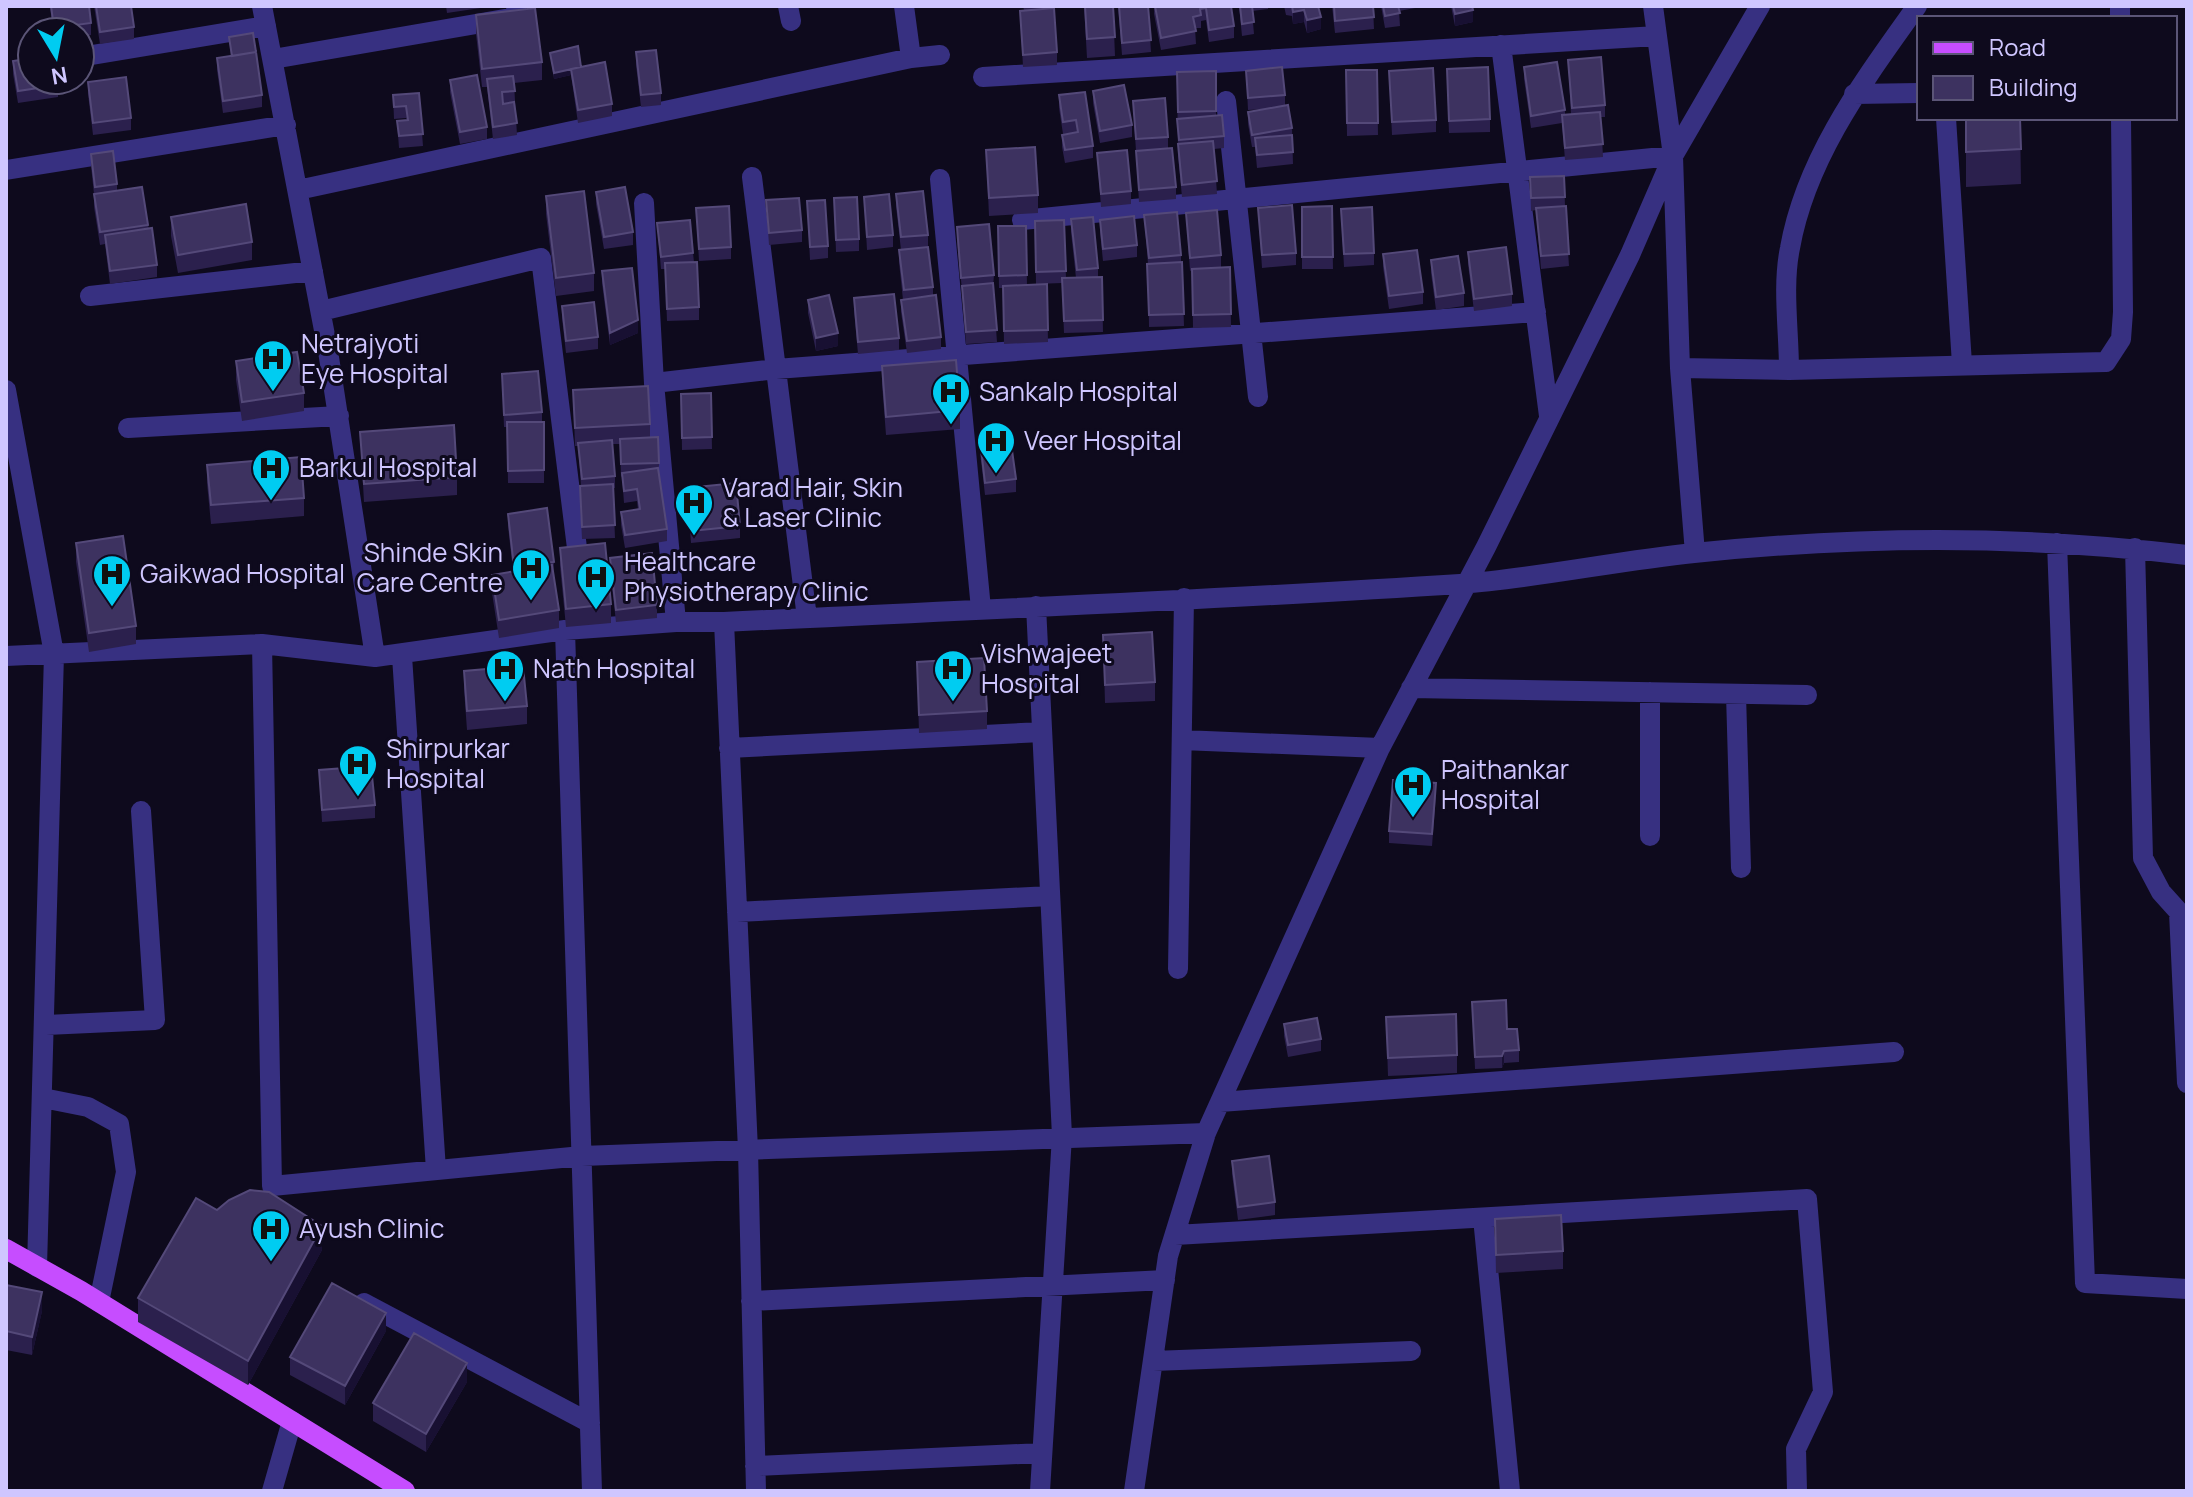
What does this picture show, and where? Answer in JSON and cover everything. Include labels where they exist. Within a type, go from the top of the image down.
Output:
[{"type":"main road","points":[[6,1249],[99,1302],[405,1491]]},
{"type":"street","points":[[273,59],[517,17],[516,6]]},
{"type":"street","points":[[904,6],[911,58]]},
{"type":"street","points":[[1653,6],[1673,156],[1680,368],[1695,553]]},
{"type":"street","points":[[1134,1491],[1165,1280],[1175,1235],[1206,1133],[1380,748],[1630,255],[1673,156],[1760,6]]},
{"type":"street","points":[[1789,370],[1789,250],[1803,194],[1854,94],[1917,6]]},
{"type":"street","points":[[96,53],[264,16],[321,311],[375,657]]},
{"type":"street","points":[[983,77],[1657,36]]},
{"type":"street","points":[[1501,45],[1549,416]]},
{"type":"street","points":[[298,190],[911,58],[940,55]]},
{"type":"street","points":[[1854,94],[1917,93]]},
{"type":"street","points":[[1226,101],[1258,397]]},
{"type":"street","points":[[1946,120],[1962,364]]},
{"type":"street","points":[[1680,368],[1789,370],[2106,362],[2121,339],[2121,120]]},
{"type":"street","points":[[6,170],[286,125]]},
{"type":"street","points":[[1022,220],[1673,156]]},
{"type":"street","points":[[752,177],[807,618]]},
{"type":"street","points":[[940,179],[981,609]]},
{"type":"street","points":[[644,203],[654,383],[676,622]]},
{"type":"street","points":[[321,311],[541,258],[578,556]]},
{"type":"street","points":[[90,296],[313,271]]},
{"type":"street","points":[[654,383],[776,369],[1536,312]]},
{"type":"street","points":[[6,390],[54,654],[37,1267]]},
{"type":"street","points":[[128,428],[339,416]]},
{"type":"street","points":[[6,656],[262,644],[375,657],[402,656],[565,630],[1465,583],[1695,553],[1875,541],[2057,543],[2187,555]]},
{"type":"street","points":[[2057,543],[2085,1283],[2187,1289]]},
{"type":"street","points":[[2135,548],[2143,858],[2161,892],[2179,912],[2187,1083]]},
{"type":"street","points":[[1178,969],[1184,598]]},
{"type":"street","points":[[1036,606],[1062,1136],[1040,1491]]},
{"type":"street","points":[[724,622],[748,1150],[756,1491]]},
{"type":"street","points":[[565,630],[592,1491]]},
{"type":"street","points":[[262,644],[272,1186],[582,1156],[1206,1133]]},
{"type":"street","points":[[402,656],[436,1170]]},
{"type":"street","points":[[1411,688],[1807,695]]},
{"type":"street","points":[[1650,692],[1650,836]]},
{"type":"street","points":[[1736,694],[1741,868]]},
{"type":"street","points":[[729,748],[1042,732]]},
{"type":"street","points":[[1182,740],[1380,748]]},
{"type":"street","points":[[46,1025],[155,1020],[141,811]]},
{"type":"street","points":[[2161,892],[2187,893]]},
{"type":"street","points":[[737,912],[1050,896]]},
{"type":"street","points":[[1220,1102],[1894,1052]]},
{"type":"street","points":[[43,1098],[88,1107],[119,1124],[126,1172],[99,1302]]},
{"type":"street","points":[[1175,1235],[1807,1199],[1823,1392],[1796,1449],[1797,1491]]},
{"type":"street","points":[[1483,1218],[1510,1491]]},
{"type":"street","points":[[751,1301],[1165,1280]]},
{"type":"street","points":[[340,1289],[590,1423]]},
{"type":"street","points":[[1153,1361],[1411,1351]]},
{"type":"street","points":[[272,1491],[292,1421]]},
{"type":"street","points":[[755,1466],[1042,1453]]},
{"type":"building","points":[[51,6],[89,6],[90,16],[52,16]]},
{"type":"building","points":[[96,6],[131,6],[134,27],[100,32]]},
{"type":"building","points":[[1085,6],[1113,6],[1115,37],[1087,39]]},
{"type":"building","points":[[1119,6],[1148,6],[1151,40],[1122,43]]},
{"type":"building","points":[[1155,6],[1231,6],[1234,26],[1209,30],[1206,8],[1200,9],[1201,15],[1193,17],[1196,31],[1161,38]]},
{"type":"building","points":[[1240,6],[1252,6],[1254,22],[1242,24]]},
{"type":"building","points":[[1292,6],[1318,6],[1321,17],[1307,20],[1304,10],[1293,12]]},
{"type":"building","points":[[1334,6],[1373,6],[1374,17],[1335,21]]},
{"type":"building","points":[[1383,6],[1398,6],[1400,13],[1385,16]]},
{"type":"building","points":[[1453,6],[1472,6],[1473,10],[1455,14]]},
{"type":"building","points":[[535,8],[542,62],[482,69],[476,15]]},
{"type":"building","points":[[1054,8],[1057,52],[1023,55],[1020,11]]},
{"type":"building","points":[[253,33],[256,52],[232,56],[229,37]]},
{"type":"building","points":[[578,46],[581,67],[554,73],[550,53]]},
{"type":"building","points":[[656,50],[661,93],[641,95],[636,52]]},
{"type":"building","points":[[256,52],[262,95],[223,101],[217,58]]},
{"type":"building","points":[[1601,57],[1605,105],[1572,108],[1568,60]]},
{"type":"building","points":[[605,62],[612,104],[578,110],[571,69]]},
{"type":"building","points":[[1557,62],[1565,110],[1531,116],[1524,67]]},
{"type":"building","points":[[1282,67],[1285,95],[1248,98],[1246,71]]},
{"type":"building","points":[[1488,67],[1490,119],[1449,121],[1447,69]]},
{"type":"building","points":[[1433,68],[1436,120],[1392,122],[1389,71]]},
{"type":"building","points":[[1346,70],[1377,70],[1378,123],[1347,123]]},
{"type":"building","points":[[1216,71],[1216,111],[1178,112],[1177,72]]},
{"type":"building","points":[[477,75],[487,127],[460,132],[450,80]]},
{"type":"building","points":[[513,76],[515,91],[502,92],[503,104],[514,102],[517,123],[493,127],[487,79]]},
{"type":"building","points":[[126,77],[131,118],[93,123],[90,96],[96,96],[96,81]]},
{"type":"building","points":[[1124,85],[1132,125],[1100,131],[1093,91]]},
{"type":"building","points":[[1085,92],[1093,146],[1065,150],[1062,135],[1078,132],[1076,120],[1063,122],[1059,95]]},
{"type":"building","points":[[419,93],[423,134],[399,136],[397,121],[408,120],[406,106],[394,107],[393,95]]},
{"type":"building","points":[[1165,98],[1168,137],[1136,139],[1133,101]]},
{"type":"building","points":[[1288,105],[1292,128],[1252,135],[1248,112]]},
{"type":"building","points":[[1600,112],[1603,144],[1565,148],[1562,115]]},
{"type":"building","points":[[1222,115],[1224,136],[1179,140],[1177,119]]},
{"type":"building","points":[[1966,120],[2020,120],[2021,149],[1966,152]]},
{"type":"building","points":[[1292,135],[1293,152],[1257,155],[1255,138]]},
{"type":"building","points":[[1213,141],[1217,181],[1182,185],[1178,144]]},
{"type":"building","points":[[1035,147],[1038,195],[989,198],[986,150]]},
{"type":"building","points":[[1172,148],[1176,187],[1139,190],[1136,151]]},
{"type":"building","points":[[1127,150],[1131,191],[1101,194],[1097,153]]},
{"type":"building","points":[[113,151],[117,184],[95,187],[91,154]]},
{"type":"building","points":[[1564,176],[1565,197],[1531,198],[1530,177]]},
{"type":"building","points":[[142,187],[148,225],[100,232],[94,194]]},
{"type":"building","points":[[625,187],[633,232],[604,237],[596,192]]},
{"type":"building","points":[[584,191],[594,273],[556,278],[546,196]]},
{"type":"building","points":[[923,191],[928,235],[901,237],[896,194]]},
{"type":"building","points":[[889,194],[893,235],[867,237],[864,197]]},
{"type":"building","points":[[857,197],[859,239],[836,240],[834,198]]},
{"type":"building","points":[[799,198],[802,230],[769,233],[766,200]]},
{"type":"building","points":[[825,200],[828,246],[810,247],[807,201]]},
{"type":"building","points":[[246,204],[252,242],[178,255],[171,217]]},
{"type":"building","points":[[1292,205],[1296,253],[1262,255],[1258,208]]},
{"type":"building","points":[[729,206],[731,247],[699,249],[696,208]]},
{"type":"building","points":[[1332,206],[1333,257],[1302,257],[1302,207]]},
{"type":"building","points":[[1566,206],[1569,254],[1541,256],[1536,208]]},
{"type":"building","points":[[1372,207],[1374,253],[1344,254],[1341,209]]},
{"type":"building","points":[[1217,210],[1221,255],[1190,258],[1186,213]]},
{"type":"building","points":[[1177,212],[1181,255],[1149,258],[1144,215]]},
{"type":"building","points":[[1134,216],[1137,245],[1103,249],[1100,220]]},
{"type":"building","points":[[1093,217],[1098,268],[1077,270],[1071,219]]},
{"type":"building","points":[[690,220],[693,253],[661,257],[657,223]]},
{"type":"building","points":[[1064,220],[1066,271],[1036,272],[1035,221]]},
{"type":"building","points":[[989,224],[994,275],[961,278],[957,227]]},
{"type":"building","points":[[998,226],[1026,226],[1027,275],[999,276]]},
{"type":"building","points":[[152,228],[157,265],[110,271],[105,235]]},
{"type":"building","points":[[928,247],[933,287],[904,290],[899,250]]},
{"type":"building","points":[[1506,247],[1512,294],[1474,299],[1468,252]]},
{"type":"building","points":[[1417,250],[1423,292],[1389,296],[1383,254]]},
{"type":"building","points":[[1458,256],[1464,293],[1436,297],[1431,260]]},
{"type":"building","points":[[697,262],[699,307],[667,309],[665,263]]},
{"type":"building","points":[[1182,262],[1184,314],[1149,315],[1147,264]]},
{"type":"building","points":[[1230,267],[1231,314],[1193,315],[1192,269]]},
{"type":"building","points":[[632,268],[638,320],[610,333],[602,271]]},
{"type":"building","points":[[1102,277],[1103,320],[1064,321],[1062,278]]},
{"type":"building","points":[[993,283],[997,330],[966,332],[962,286]]},
{"type":"building","points":[[1047,284],[1048,330],[1004,331],[1003,286]]},
{"type":"building","points":[[894,294],[899,338],[858,342],[854,298]]},
{"type":"building","points":[[829,295],[838,333],[816,338],[808,300]]},
{"type":"building","points":[[936,295],[941,337],[907,341],[901,300]]},
{"type":"building","points":[[594,302],[598,337],[566,341],[562,306]]},
{"type":"building","points":[[297,352],[304,393],[242,402],[236,361]]},
{"type":"building","points":[[956,360],[960,410],[886,417],[882,366]]},
{"type":"building","points":[[538,371],[542,412],[504,415],[502,374]]},
{"type":"building","points":[[648,386],[650,424],[575,428],[573,390]]},
{"type":"building","points":[[711,393],[712,437],[682,438],[681,394]]},
{"type":"building","points":[[507,422],[544,422],[544,470],[508,471]]},
{"type":"building","points":[[454,425],[457,477],[364,484],[360,432]]},
{"type":"building","points":[[1010,436],[1016,479],[985,483],[980,440]]},
{"type":"building","points":[[658,437],[659,463],[621,464],[620,439]]},
{"type":"building","points":[[612,440],[615,476],[582,479],[578,443]]},
{"type":"building","points":[[301,457],[304,498],[211,505],[207,465]]},
{"type":"building","points":[[658,468],[667,529],[625,535],[621,512],[640,509],[637,489],[624,491],[622,473]]},
{"type":"building","points":[[736,483],[740,526],[691,531],[687,488]]},
{"type":"building","points":[[613,484],[615,525],[582,527],[580,486]]},
{"type":"building","points":[[547,508],[554,562],[514,567],[508,514]]},
{"type":"building","points":[[123,536],[136,626],[89,633],[76,543]]},
{"type":"building","points":[[605,543],[611,604],[566,609],[560,548]]},
{"type":"building","points":[[652,553],[657,605],[616,610],[610,558]]},
{"type":"building","points":[[552,565],[559,610],[499,620],[492,575]]},
{"type":"building","points":[[1152,632],[1155,682],[1105,685],[1103,635]]},
{"type":"building","points":[[984,658],[987,711],[919,715],[917,662]]},
{"type":"building","points":[[523,666],[527,706],[467,711],[464,671]]},
{"type":"building","points":[[371,766],[375,805],[322,810],[319,770]]},
{"type":"building","points":[[1393,780],[1436,783],[1432,834],[1389,831]]},
{"type":"building","points":[[1506,1000],[1507,1029],[1517,1029],[1519,1050],[1504,1051],[1502,1056],[1475,1057],[1472,1002]]},
{"type":"building","points":[[1456,1014],[1457,1055],[1388,1058],[1386,1017]]},
{"type":"building","points":[[1317,1018],[1321,1039],[1288,1045],[1284,1024]]},
{"type":"building","points":[[1269,1156],[1275,1202],[1238,1207],[1232,1161]]},
{"type":"building","points":[[250,1190],[269,1192],[322,1226],[248,1361],[138,1298],[196,1198],[217,1210]]},
{"type":"building","points":[[1561,1215],[1563,1251],[1496,1255],[1495,1219]]},
{"type":"building","points":[[332,1283],[386,1313],[345,1386],[290,1357]]},
{"type":"building","points":[[6,1285],[42,1292],[32,1337],[6,1331]]},
{"type":"building","points":[[414,1333],[467,1363],[426,1434],[373,1403]]},
{"type":"place","name":"Netrajyoti Eye Hospital","points":[[273,393]]},
{"type":"place","name":"Sankalp Hospital","points":[[951,426]]},
{"type":"place","name":"Veer Hospital","points":[[996,475]]},
{"type":"place","name":"Barkul Hospital","points":[[271,502]]},
{"type":"place","name":"Varad Hair, Skin & Laser Clinic","points":[[694,537]]},
{"type":"place","name":"Shinde Skin Care Centre","points":[[531,602]]},
{"type":"place","name":"Gaikwad Hospital","points":[[112,608]]},
{"type":"place","name":"Healthcare Physiotherapy Clinic","points":[[596,611]]},
{"type":"place","name":"Nath Hospital","points":[[505,703]]},
{"type":"place","name":"Vishwajeet Hospital","points":[[953,703]]},
{"type":"place","name":"Shirpurkar Hospital","points":[[358,798]]},
{"type":"place","name":"Paithankar Hospital","points":[[1413,819]]},
{"type":"place","name":"Ayush Clinic","points":[[271,1263]]}]
